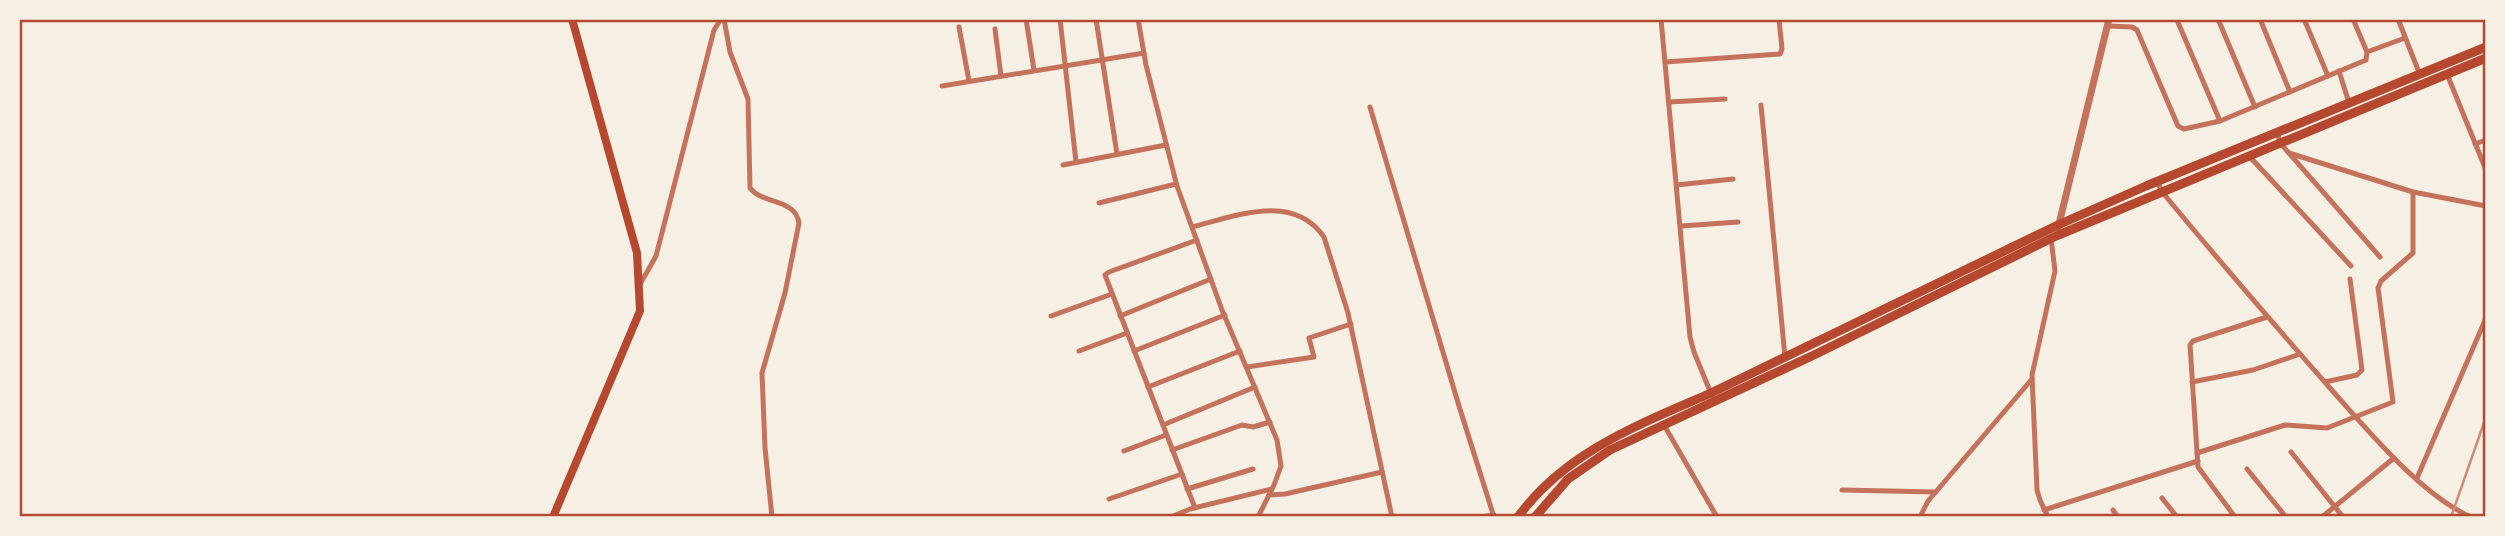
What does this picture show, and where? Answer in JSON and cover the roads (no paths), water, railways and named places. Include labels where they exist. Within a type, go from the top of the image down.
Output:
[{"type":"main road","points":[[553,517],[640,311],[637,253],[572,19]]},
{"type":"main road","points":[[1535,517],[1568,478],[1610,450],[1664,426],[1785,357],[2058,225],[2486,47]]},
{"type":"main road","points":[[1518,517],[1569,464],[1602,444],[1658,417],[1713,398],[1917,305],[2053,237],[2486,58]]},
{"type":"main road","points":[[1913,295],[1917,305]]},
{"type":"street","points":[[639,286],[656,256],[714,30],[722,19]]},
{"type":"street","points":[[722,19],[730,52],[746,87],[748,99],[750,188],[756,195],[790,208],[798,217],[799,223],[785,293],[762,373],[765,448],[772,517]]},
{"type":"street","points":[[1026,19],[1034,70]]},
{"type":"street","points":[[1060,19],[1076,162]]},
{"type":"street","points":[[1096,19],[1117,154]]},
{"type":"street","points":[[1138,19],[1176,184],[1224,315],[1277,440],[1281,463],[1271,492],[1258,517]]},
{"type":"street","points":[[1661,19],[1692,344],[1713,398]]},
{"type":"street","points":[[1665,62],[1780,54],[1782,49],[1779,19]]},
{"type":"street","points":[[2218,19],[2255,107]]},
{"type":"street","points":[[2260,19],[2290,92]]},
{"type":"street","points":[[2304,19],[2328,76]]},
{"type":"street","points":[[2048,517],[2037,490],[2032,379],[2055,271],[2053,237],[2108,23],[2137,30],[2180,128],[2184,129],[2220,121],[2365,60],[2367,52],[2353,19]]},
{"type":"street","points":[[2398,19],[2420,75]]},
{"type":"street","points":[[2177,20],[2220,121]]},
{"type":"street","points":[[959,27],[969,81]]},
{"type":"street","points":[[995,29],[1001,76]]},
{"type":"street","points":[[2367,52],[2405,38]]},
{"type":"street","points":[[942,86],[1144,53]]},
{"type":"street","points":[[2339,71],[2349,103]]},
{"type":"street","points":[[2446,74],[2486,170]]},
{"type":"street","points":[[1669,102],[1725,99]]},
{"type":"street","points":[[1761,105],[1785,357]]},
{"type":"street","points":[[1370,107],[1494,516],[1482,517]]},
{"type":"street","points":[[2277,133],[2281,144],[2380,257]]},
{"type":"street","points":[[2475,144],[2486,140]]},
{"type":"street","points":[[1063,165],[1166,145]]},
{"type":"street","points":[[2289,153],[2413,192],[2486,206]]},
{"type":"street","points":[[2250,156],[2351,267]]},
{"type":"street","points":[[1677,185],[1733,180]]},
{"type":"street","points":[[2157,182],[2163,193],[2267,317],[2395,458],[2454,509],[2471,517]]},
{"type":"street","points":[[1100,203],[1176,184]]},
{"type":"street","points":[[2197,453],[2285,425],[2326,428],[2394,401],[2378,288],[2381,281],[2413,253],[2413,192]]},
{"type":"street","points":[[1192,227],[1275,210],[1295,213],[1309,219],[1324,237],[1351,324],[1392,517]]},
{"type":"street","points":[[1681,226],[1738,222]]},
{"type":"street","points":[[1195,508],[1105,278],[1107,273],[1197,240]]},
{"type":"street","points":[[1120,316],[1211,279]]},
{"type":"street","points":[[2325,382],[2357,375],[2362,370],[2350,279]]},
{"type":"street","points":[[1051,316],[1112,294]]},
{"type":"street","points":[[1134,351],[1224,315]]},
{"type":"street","points":[[2235,517],[2201,473],[2197,461],[2190,342],[2267,317]]},
{"type":"street","points":[[2417,478],[2486,318]]},
{"type":"street","points":[[1247,367],[1314,357],[1310,338],[1351,324]]},
{"type":"street","points":[[1079,351],[1127,333]]},
{"type":"street","points":[[1148,387],[1240,351]]},
{"type":"street","points":[[2192,382],[2253,370],[2300,354]]},
{"type":"street","points":[[1920,517],[1926,504],[2032,379]]},
{"type":"street","points":[[1163,425],[1255,387]]},
{"type":"street","points":[[1658,417],[1717,517]]},
{"type":"street","points":[[1172,450],[1244,424],[1253,427],[1270,422]]},
{"type":"street","points":[[1124,451],[1166,435]]},
{"type":"street","points":[[2291,452],[2343,517]]},
{"type":"street","points":[[2322,517],[2395,458]]},
{"type":"street","points":[[2044,510],[2197,461]]},
{"type":"street","points":[[1187,489],[1253,469]]},
{"type":"street","points":[[2247,469],[2286,517]]},
{"type":"street","points":[[1171,517],[1195,508],[1271,492],[1282,494],[1382,472]]},
{"type":"street","points":[[1109,499],[1182,474]]},
{"type":"street","points":[[1842,490],[1936,492]]},
{"type":"street","points":[[2162,498],[2177,517]]},
{"type":"street","points":[[2113,510],[2118,517]]},
{"type":"railway","points":[[2451,517],[2486,417]]}]
